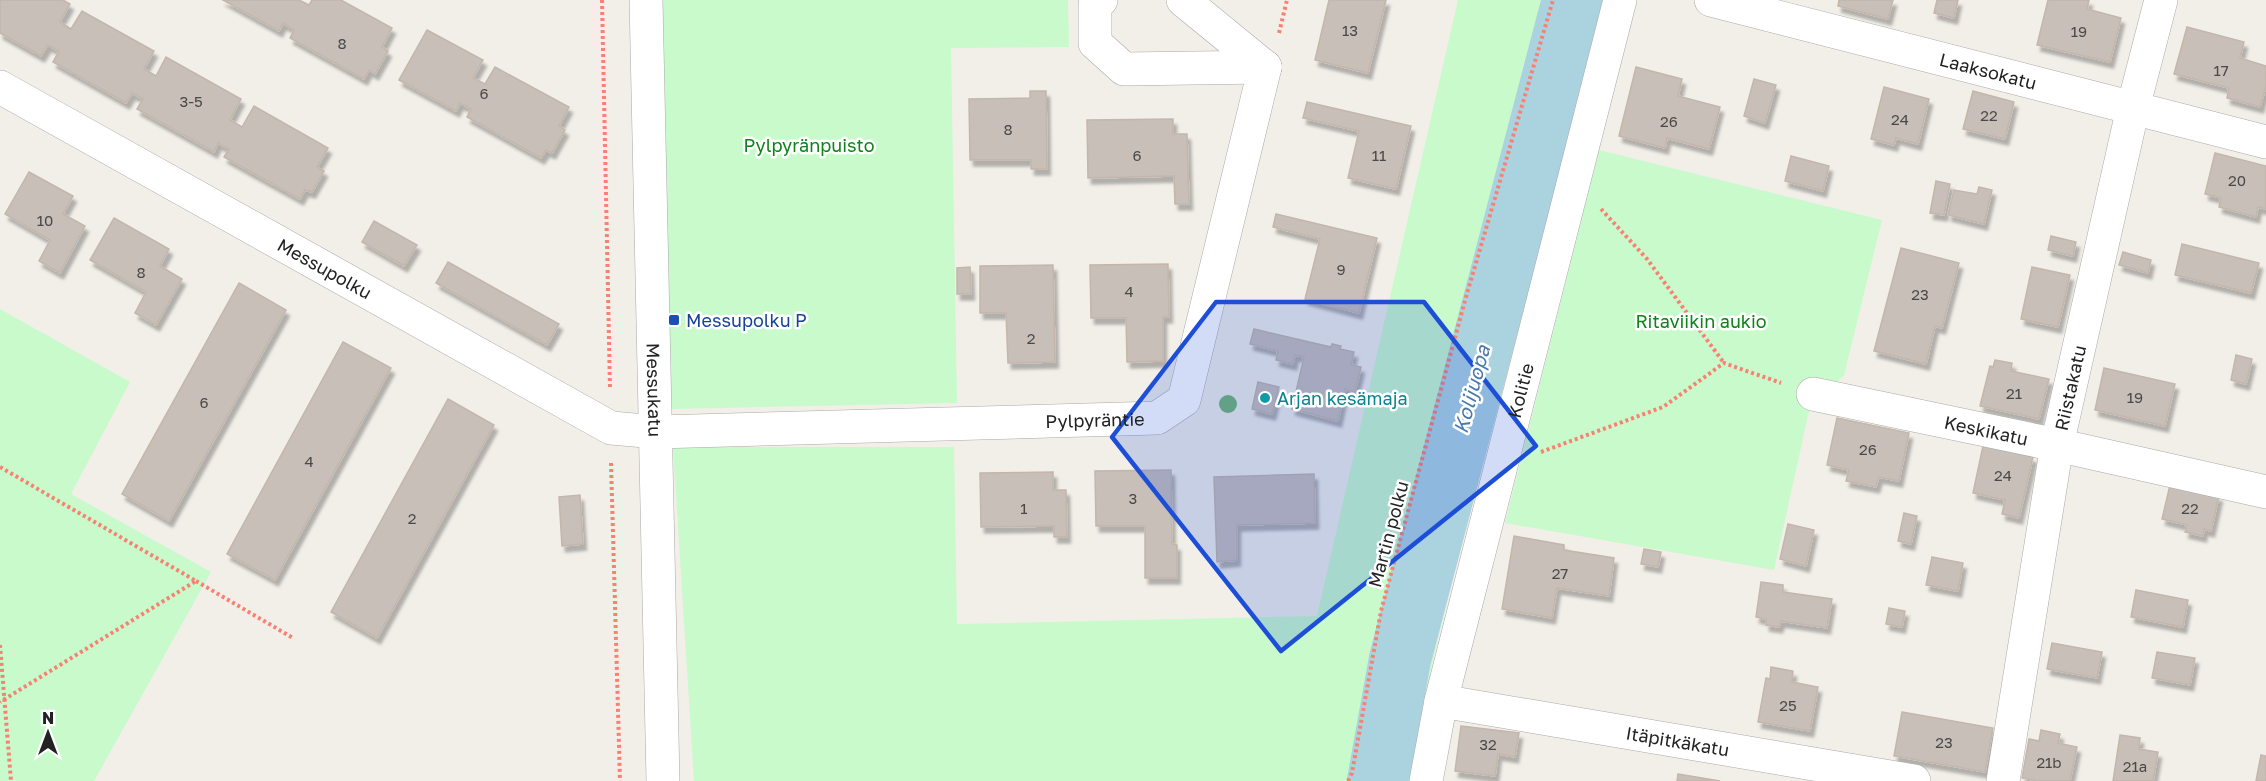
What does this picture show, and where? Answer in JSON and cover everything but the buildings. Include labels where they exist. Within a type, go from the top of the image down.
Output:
[{"type":"street","name":"Messukatu","points":[[646,0],[663,781]]},
{"type":"street","points":[[1101,0],[1095,6],[1095,43],[1124,69],[1265,67]]},
{"type":"street","points":[[1182,0],[1265,67]]},
{"type":"street","name":"Kolitie","points":[[1426,781],[1441,701],[1620,0]]},
{"type":"street","name":"Laaksokatu","points":[[1711,0],[2266,142]]},
{"type":"street","name":"Riistakatu","points":[[2003,781],[2057,445],[2133,108],[2161,0]]},
{"type":"street","name":"Pylpyräntie","points":[[657,432],[1157,418],[1184,400],[1265,67]]},
{"type":"street","name":"Messupolku","points":[[0,87],[610,428],[657,432]]},
{"type":"street","name":"Keskikatu","points":[[1813,394],[2266,492]]},
{"type":"street","name":"Itäpitkäkatu","points":[[1441,701],[1914,781]]},
{"type":"path","name":"Martin polku","points":[[1348,781],[1352,773],[1381,610],[1466,297],[1553,0]]},
{"type":"path","points":[[1574,179],[1647,259],[1724,363],[1813,394]]},
{"type":"path","points":[[1501,467],[1663,407],[1724,363]]},
{"type":"path","points":[[0,467],[293,638]]},
{"type":"path","points":[[2,700],[196,581]]},
{"type":"path","points":[[0,645],[2,700],[12,781]]},
{"type":"highlighted area","points":[[1216,302],[1424,302],[1536,446],[1281,651],[1112,437]]},
{"type":"green space","name":"Pylpyränpuisto","points":[[660,0],[1068,0],[1069,47],[951,48],[957,403],[671,409]]},
{"type":"green space","points":[[1458,0],[1597,0],[1473,487],[1407,781],[694,781],[673,447],[954,447],[957,624],[1317,616]]},
{"type":"green space","name":"Ritaviikin aukio","points":[[1599,150],[1882,220],[1844,375],[1809,411],[1774,570],[1505,523]]},
{"type":"green space","points":[[0,309],[130,382],[71,494],[211,572],[94,781],[0,781]]},
{"type":"waterway","name":"Kolijuopa","points":[[1378,781],[1400,659],[1573,0]]},
{"type":"place","name":"Messupolku P","points":[[674,320]]},
{"type":"place","name":"Arjan kesämaja","points":[[1265,398]]}]
